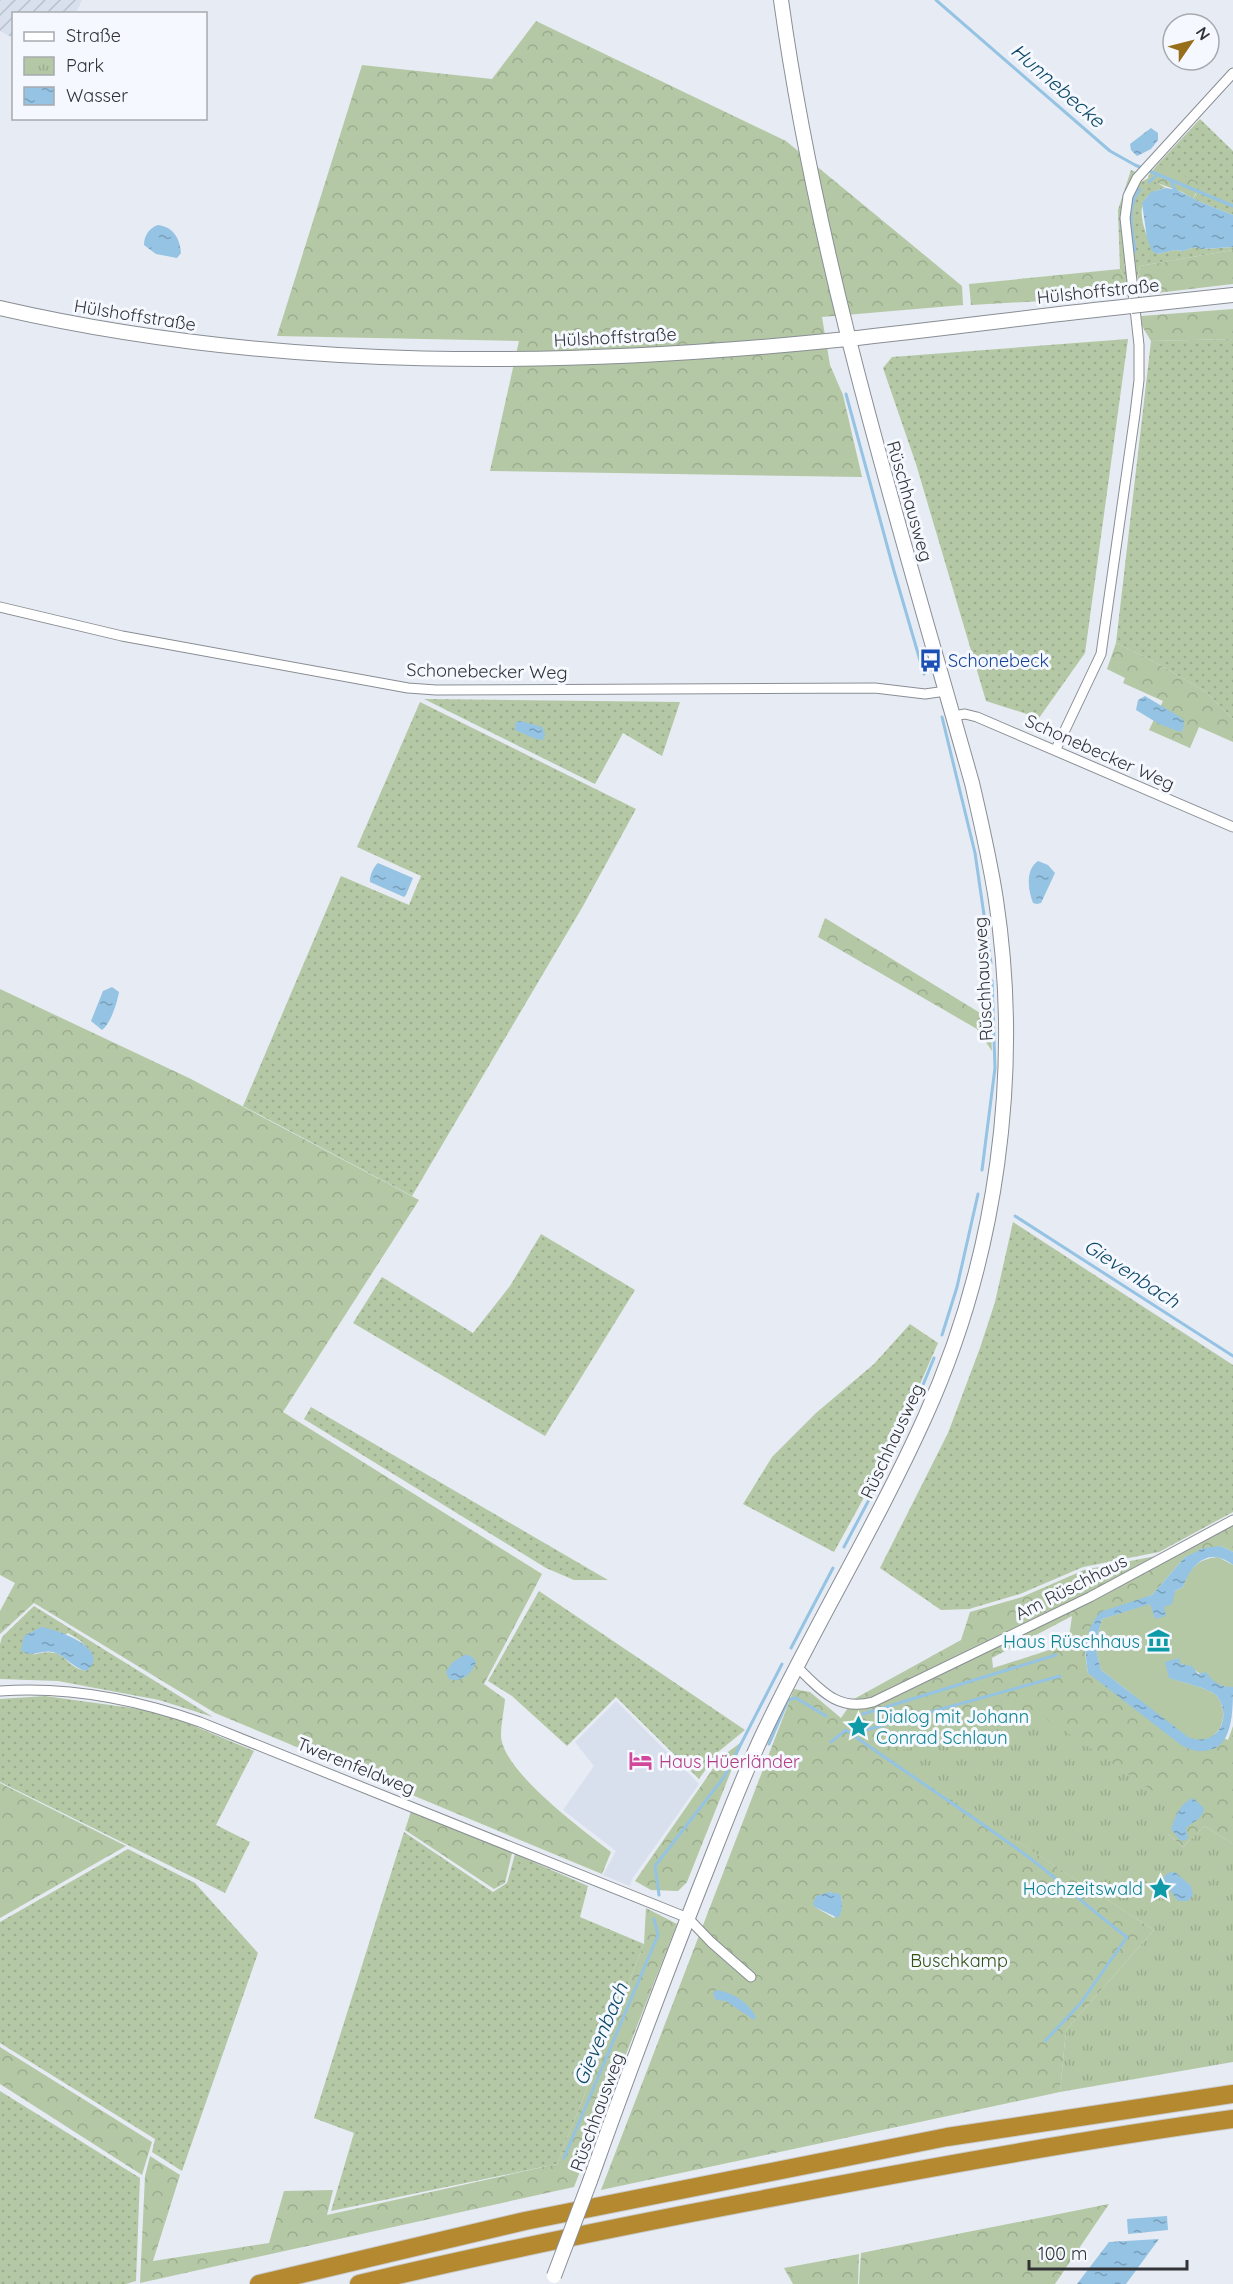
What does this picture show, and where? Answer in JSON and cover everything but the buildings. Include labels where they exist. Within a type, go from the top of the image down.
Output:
[{"type":"highway","points":[[259,2284],[525,2221],[947,2137],[1233,2094]]},
{"type":"highway","points":[[359,2284],[531,2244],[963,2160],[1087,2139],[1233,2119]]},
{"type":"main road","name":"Rüschhausweg","points":[[553,2280],[688,1918],[745,1775],[796,1666],[926,1416],[962,1318],[984,1235],[1001,1128],[1006,1068],[1002,959],[988,852],[972,783],[847,339],[805,149],[781,0]]},
{"type":"main road","name":"Hülshoffstraße","points":[[0,308],[97,328],[196,343],[323,355],[494,360],[616,356],[847,339],[1233,296]]},
{"type":"street","points":[[1056,749],[1096,667],[1106,628],[1138,380],[1139,345],[1125,218],[1128,196],[1137,178],[1233,73]]},
{"type":"street","name":"Schonebecker Weg","points":[[0,607],[122,636],[415,689],[875,688],[925,694],[946,691]]},
{"type":"street","name":"Schonebecker Weg","points":[[953,716],[965,714],[977,717],[1233,827]]},
{"type":"street","name":"Am Rüschhaus","points":[[796,1666],[821,1690],[843,1703],[852,1706],[873,1702],[1090,1597],[1233,1520]]},
{"type":"street","name":"Twerenfeldweg","points":[[0,1691],[57,1690],[91,1694],[126,1700],[180,1714],[688,1918]]},
{"type":"street","points":[[688,1918],[751,1977]]},
{"type":"shaded area","points":[[0,0],[82,0],[76,12],[12,12],[12,37],[0,31]]},
{"type":"shaded area","points":[[616,1701],[699,1784],[632,1879],[630,1886],[603,1875],[616,1851],[563,1810],[594,1766],[575,1742]]},
{"type":"green space","points":[[536,21],[786,141],[962,286],[963,305],[822,317],[830,365],[843,395],[862,477],[490,471],[519,341],[277,336],[362,65],[492,79]]},
{"type":"green space","points":[[1200,119],[1233,151],[1233,215],[1193,199],[1196,194],[1158,164]]},
{"type":"green space","points":[[1158,164],[1200,183],[1193,199],[1182,192],[1149,180],[1148,176]]},
{"type":"green space","points":[[1131,170],[1138,173],[1131,184],[1127,261],[1124,265],[1129,272],[1128,283],[1120,269],[1118,210]]},
{"type":"green space","points":[[1149,178],[1166,188],[1154,192],[1146,198],[1142,205],[1143,225],[1157,254],[1195,247],[1202,249],[1233,247],[1233,250],[1140,266],[1136,283],[1128,209],[1136,184]]},
{"type":"green space","points":[[1233,250],[1233,284],[1139,295],[1137,282],[1140,266]]},
{"type":"green space","points":[[1120,269],[1128,283],[1130,296],[971,305],[969,284]]},
{"type":"green space","points":[[1233,309],[1233,339],[1151,341],[1142,326],[1141,316]]},
{"type":"green space","points":[[1128,339],[1085,653],[1039,718],[986,701],[916,464],[883,368],[892,357]]},
{"type":"green space","points":[[1233,339],[1233,719],[1206,692],[1153,661],[1116,643],[1151,341]]},
{"type":"green space","points":[[1116,643],[1153,661],[1206,692],[1233,719],[1233,742],[1199,727],[1190,748],[1149,730],[1163,701],[1123,683],[1125,678],[1107,669]]},
{"type":"green space","points":[[424,699],[680,702],[662,756],[623,733],[595,784]]},
{"type":"green space","points":[[420,702],[636,809],[583,906],[412,1196],[243,1106],[341,876],[409,905],[421,876],[357,847]]},
{"type":"green space","points":[[825,918],[990,1019],[992,1051],[977,1029],[818,937]]},
{"type":"green space","points":[[0,989],[191,1079],[419,1200],[283,1412],[542,1574],[484,1684],[505,1699],[501,1736],[505,1750],[515,1766],[546,1799],[611,1852],[602,1874],[215,1713],[34,1603],[0,1634],[0,1611],[15,1583],[0,1575]]},
{"type":"green space","points":[[1013,1222],[1233,1365],[1233,1512],[1159,1552],[1083,1567],[1020,1594],[969,1609],[941,1610],[880,1568],[948,1433],[995,1302]]},
{"type":"green space","points":[[541,1234],[635,1290],[545,1436],[353,1323],[382,1277],[473,1333],[510,1286]]},
{"type":"green space","points":[[910,1324],[938,1343],[895,1441],[834,1552],[743,1504],[772,1457],[816,1413],[874,1364]]},
{"type":"green space","points":[[311,1407],[608,1580],[574,1580],[546,1568],[304,1419]]},
{"type":"green space","name":"Buschkamp","points":[[1233,1523],[1233,1552],[1221,1546],[1185,1557],[1152,1595],[1094,1621],[1086,1647],[1088,1673],[1228,1740],[1233,1726],[1233,1844],[1205,1826],[1183,1847],[1168,1834],[885,1756],[1154,1930],[1066,2030],[1060,2092],[601,2190],[794,1689],[810,1692],[841,1718],[854,1699],[961,1640],[970,1612],[1022,1597],[1084,1570],[1161,1555]],"holes":[[[1072,1616],[1068,1644],[993,1668],[992,1658]],[[829,1892],[840,1895],[842,1900],[834,1918],[815,1907]]]},
{"type":"green space","points":[[1218,1557],[1233,1565],[1233,1687],[1225,1687],[1212,1682],[1181,1664],[1170,1678],[1202,1688],[1217,1696],[1223,1713],[1219,1729],[1207,1739],[1198,1740],[1188,1737],[1101,1670],[1095,1645],[1102,1619],[1150,1603],[1164,1607],[1175,1591],[1183,1587],[1195,1566],[1205,1560]]},
{"type":"green space","points":[[539,1591],[745,1730],[718,1752],[699,1779],[616,1697],[567,1746],[512,1696],[488,1681]]},
{"type":"green space","points":[[34,1606],[213,1717],[159,1700],[58,1681],[0,1679],[2,1637]],"holes":[[[68,1633],[81,1641],[92,1656],[86,1671],[72,1665],[58,1654],[32,1655]]]},
{"type":"green space","points":[[45,1696],[161,1712],[254,1751],[216,1825],[250,1842],[225,1893],[0,1782],[0,1699]]},
{"type":"green space","name":"Hochzeitswald","points":[[1034,1710],[1178,1808],[1168,1834],[1183,1847],[1205,1826],[1233,1844],[1233,2062],[1060,2092],[1066,2030],[1154,1930],[884,1756]]},
{"type":"green space","points":[[743,1741],[687,1882],[678,1891],[651,1890],[635,1881],[721,1757]]},
{"type":"green space","points":[[0,1783],[126,1846],[0,1918]]},
{"type":"green space","points":[[412,1808],[512,1853],[505,1883],[494,1889],[405,1830]]},
{"type":"green space","points":[[404,1832],[493,1892],[507,1883],[515,1854],[588,1886],[580,1917],[644,1944],[557,2164],[331,2211],[354,2133],[314,2118]]},
{"type":"green space","points":[[128,1849],[195,1883],[258,1953],[182,2171],[152,2152],[155,2139],[0,2043],[0,1922]]},
{"type":"green space","points":[[646,1908],[677,1924],[574,2187],[140,2283],[145,2176],[150,2156],[180,2175],[153,2261],[269,2243],[284,2191],[333,2190],[327,2215],[557,2164],[644,1944]]},
{"type":"green space","points":[[0,2047],[152,2142],[142,2175],[0,2084]]},
{"type":"green space","points":[[0,2091],[140,2178],[136,2281],[126,2284],[0,2284]]},
{"type":"green space","points":[[1109,2204],[1055,2284],[859,2284],[861,2253]]},
{"type":"green space","points":[[859,2254],[858,2284],[793,2284],[784,2268]]},
{"type":"water","points":[[1151,128],[1158,133],[1158,140],[1151,149],[1137,156],[1131,150],[1130,144]]},
{"type":"water","points":[[1166,188],[1177,190],[1233,215],[1233,247],[1201,249],[1195,247],[1157,254],[1152,251],[1147,238],[1142,203],[1151,192]]},
{"type":"water","points":[[158,225],[168,228],[177,238],[181,253],[177,258],[156,254],[144,245],[148,233]]},
{"type":"water","points":[[1145,696],[1180,717],[1184,721],[1183,730],[1180,732],[1159,724],[1136,710],[1138,700]]},
{"type":"water","points":[[521,721],[542,727],[545,733],[543,740],[515,730],[516,722]]},
{"type":"water","points":[[1038,861],[1048,865],[1055,873],[1041,903],[1037,904],[1033,903],[1029,875]]},
{"type":"water","points":[[378,863],[413,878],[404,897],[370,882],[372,872]]},
{"type":"water","points":[[112,987],[119,992],[118,997],[111,1018],[102,1030],[91,1021],[103,991]]},
{"type":"water","points":[[1221,1546],[1233,1552],[1233,1565],[1216,1557],[1202,1560],[1191,1571],[1183,1587],[1175,1591],[1172,1604],[1164,1607],[1166,1616],[1155,1619],[1150,1604],[1102,1619],[1095,1645],[1101,1670],[1188,1737],[1198,1740],[1214,1735],[1223,1721],[1222,1704],[1217,1696],[1208,1690],[1169,1678],[1165,1662],[1179,1658],[1181,1664],[1192,1666],[1198,1674],[1206,1672],[1217,1683],[1233,1687],[1233,1705],[1225,1739],[1213,1749],[1196,1751],[1181,1745],[1088,1673],[1086,1641],[1100,1612],[1152,1595],[1185,1557],[1204,1548]]},
{"type":"water","points":[[41,1627],[70,1636],[80,1642],[93,1656],[93,1663],[86,1671],[53,1652],[24,1653],[21,1650],[24,1636]]},
{"type":"water","points":[[464,1655],[474,1658],[476,1662],[472,1670],[462,1679],[449,1679],[446,1672],[452,1663]]},
{"type":"water","points":[[1193,1798],[1204,1808],[1203,1812],[1186,1828],[1188,1838],[1184,1841],[1180,1840],[1171,1829],[1181,1807]]},
{"type":"water","points":[[1175,1872],[1191,1886],[1193,1895],[1188,1901],[1178,1901],[1165,1884],[1164,1877],[1168,1873]]},
{"type":"water","points":[[829,1892],[840,1894],[842,1906],[838,1918],[813,1904],[816,1896]]},
{"type":"water","points":[[716,1990],[729,1993],[744,2002],[756,2017],[754,2020],[726,2001],[716,2000],[713,1994]]},
{"type":"water","points":[[1167,2216],[1168,2230],[1128,2234],[1127,2219]]},
{"type":"water","points":[[1159,2239],[1126,2284],[1077,2284],[1109,2242]]},
{"type":"waterway","name":"Hunnebecke","points":[[936,0],[1110,151],[1135,165],[1233,206]]},
{"type":"waterway","points":[[1149,182],[1158,174]]},
{"type":"waterway","name":"Hunnebecke","points":[[1170,179],[1176,192]]},
{"type":"waterway","points":[[1135,251],[1131,211],[1140,189]]},
{"type":"waterway","points":[[846,394],[924,674]]},
{"type":"waterway","points":[[942,717],[975,853],[991,963]]},
{"type":"waterway","points":[[982,1170],[995,1068],[992,981]]},
{"type":"waterway","name":"Gievenbach","points":[[942,1335],[957,1287],[978,1194]]},
{"type":"waterway","name":"Gievenbach","points":[[1015,1216],[1233,1356]]},
{"type":"waterway","name":"Gievenbach","points":[[844,1547],[900,1441],[934,1358]]},
{"type":"waterway","name":"Gievenbach","points":[[791,1648],[833,1568]]},
{"type":"waterway","points":[[863,1714],[1056,1655]]},
{"type":"waterway","name":"Gievenbach","points":[[659,1895],[655,1866],[724,1777],[782,1664]]},
{"type":"waterway","points":[[866,1730],[1060,1676]]},
{"type":"waterway","points":[[769,1744],[788,1700],[796,1698],[826,1716]]},
{"type":"waterway","points":[[831,1742],[846,1730],[1031,1859],[1127,1937],[1080,2004],[1045,2041]]},
{"type":"waterway","name":"Gievenbach","points":[[564,2158],[658,1935],[654,1919]]},
{"type":"place","name":"Schonebeck","points":[[930,660]]},
{"type":"place","name":"Haus Rüschhaus","points":[[1158,1641]]},
{"type":"place","name":"Dialog mit Johann Conrad Schlaun","points":[[858,1726]]},
{"type":"place","name":"Haus Hüerländer","points":[[641,1761]]},
{"type":"place","name":"Hochzeitswald","points":[[1161,1888]]}]
